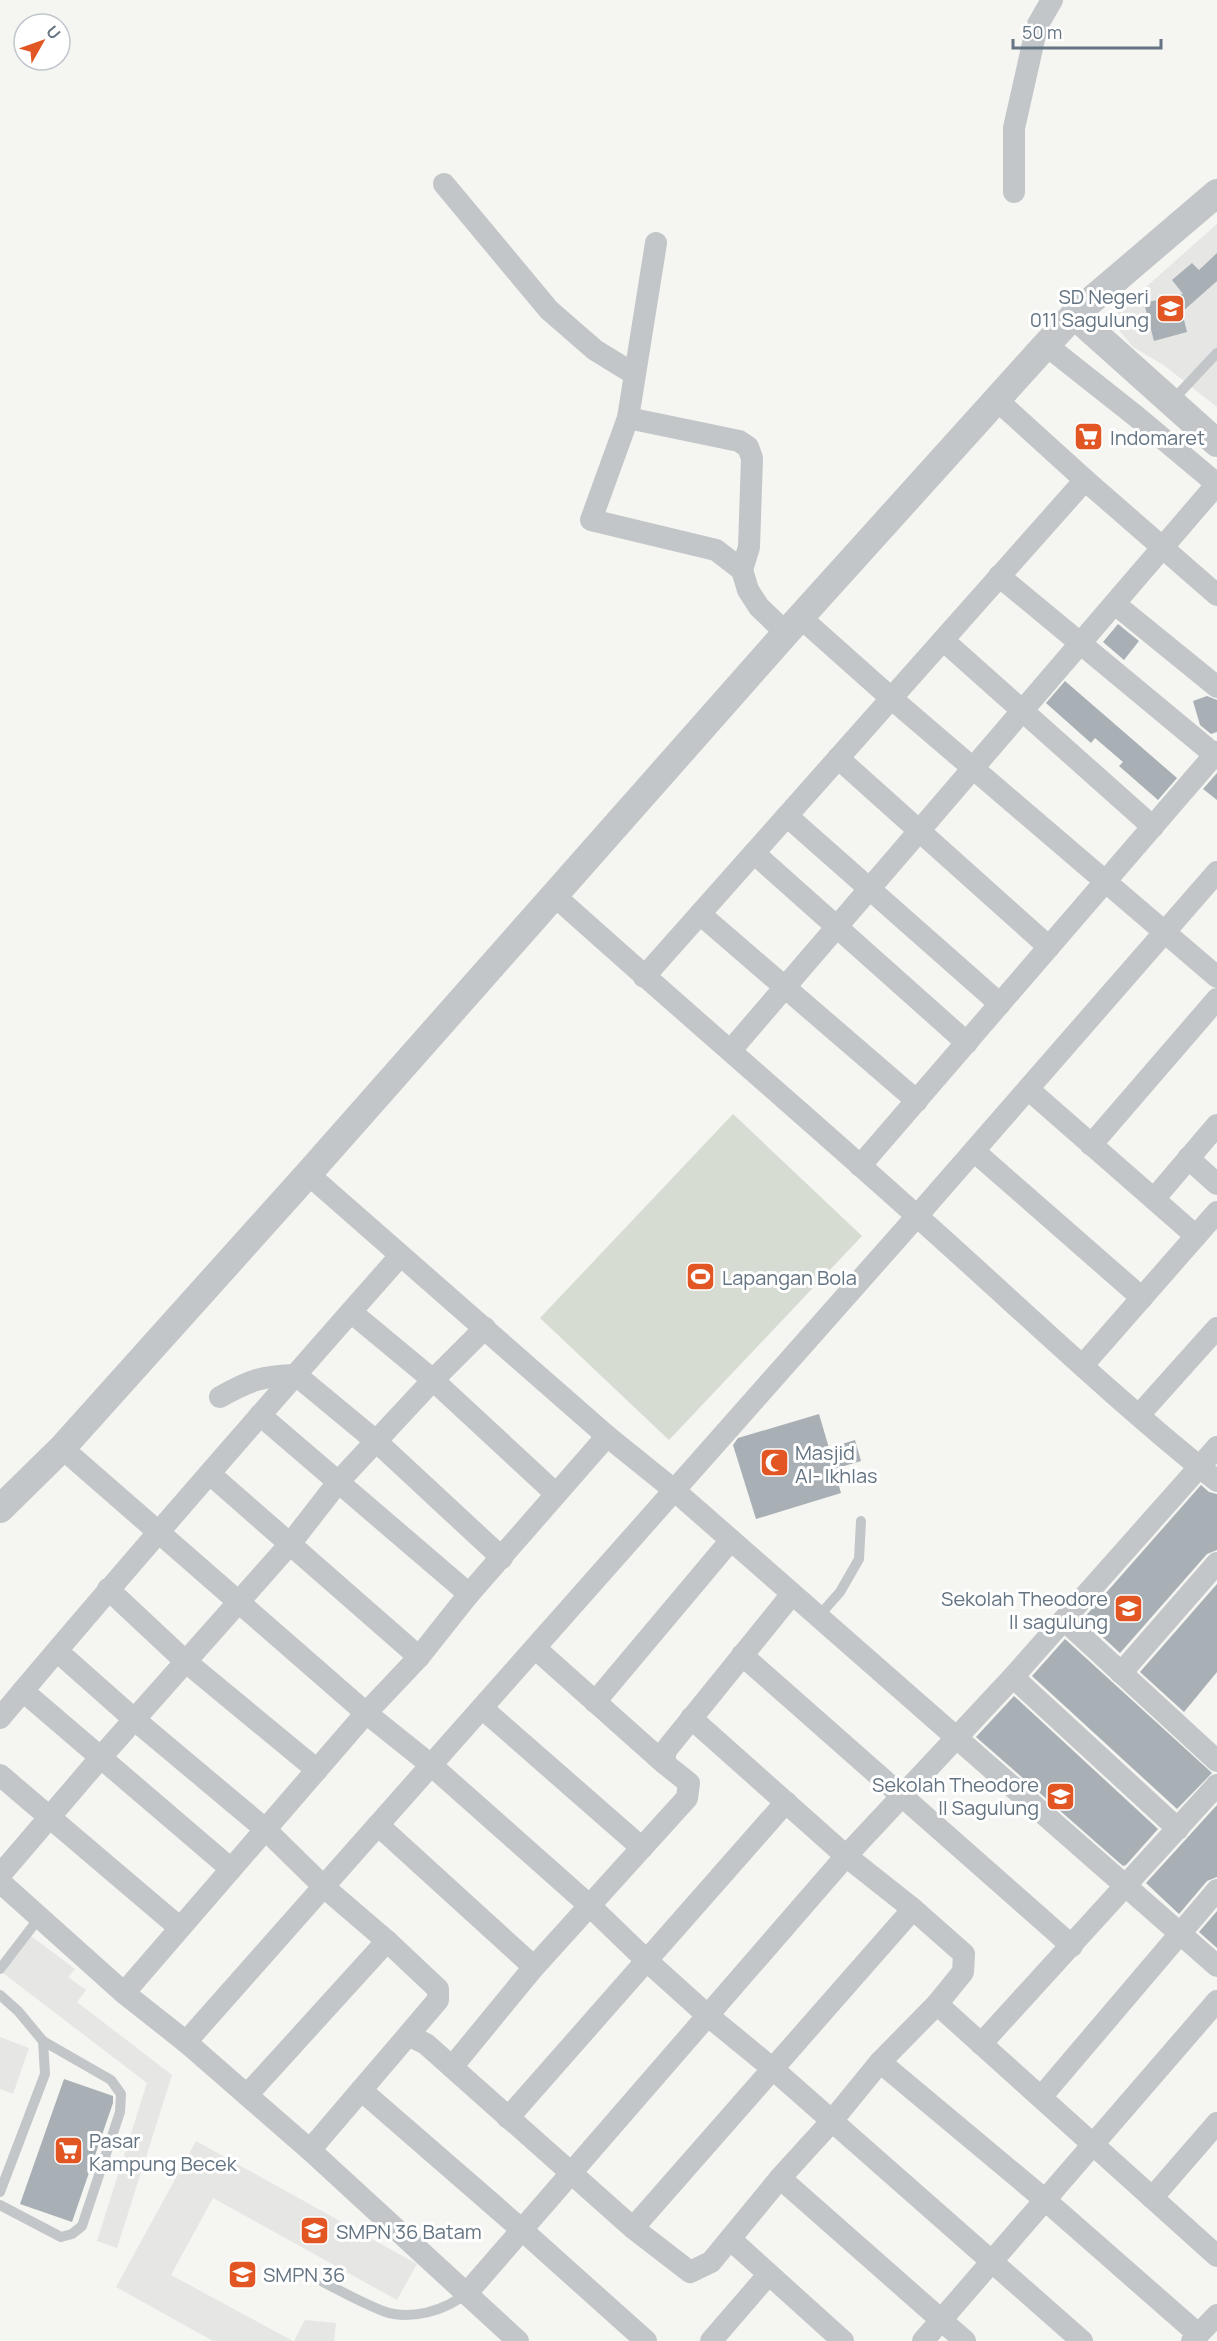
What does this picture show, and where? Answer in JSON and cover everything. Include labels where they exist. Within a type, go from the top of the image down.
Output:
[{"type":"street","points":[[1014,192],[1014,128],[1037,26],[1052,0]]},
{"type":"street","points":[[444,184],[549,310],[595,350],[634,374]]},
{"type":"street","points":[[1,1508],[62,1448],[555,896],[793,625],[1046,345],[1074,315],[1217,193]]},
{"type":"street","points":[[656,243],[628,418],[591,519],[592,522],[716,550],[742,570]]},
{"type":"street","points":[[1074,315],[1217,443]]},
{"type":"street","points":[[731,1050],[1217,484],[1046,345]]},
{"type":"street","points":[[1137,417],[1164,397]]},
{"type":"street","points":[[997,400],[1217,596]]},
{"type":"street","points":[[628,418],[739,441],[748,447],[752,458],[749,547],[742,570],[748,591],[759,607],[793,625],[891,698],[1217,977]]},
{"type":"street","points":[[644,976],[1085,480]]},
{"type":"street","points":[[860,1166],[1216,754],[999,576]]},
{"type":"street","points":[[1114,604],[1217,687]]},
{"type":"street","points":[[943,640],[1153,827]]},
{"type":"street","points":[[838,758],[1049,947]]},
{"type":"street","points":[[787,816],[1000,1004]]},
{"type":"street","points":[[754,853],[967,1043]]},
{"type":"street","points":[[186,2042],[917,1216],[1217,872]]},
{"type":"street","points":[[555,896],[1208,1474]]},
{"type":"street","points":[[700,914],[917,1101]]},
{"type":"street","points":[[1091,1145],[1217,999]]},
{"type":"street","points":[[1028,1089],[1196,1236]]},
{"type":"street","points":[[1154,1199],[1217,1125]]},
{"type":"street","points":[[974,1151],[1142,1298]]},
{"type":"street","points":[[1188,1158],[1217,1184]]},
{"type":"street","points":[[308,1174],[606,1436],[674,1490],[1217,1966]]},
{"type":"street","points":[[1083,1365],[1217,1212]]},
{"type":"street","points":[[0,1718],[156,1532],[210,1474],[400,1256]]},
{"type":"street","points":[[351,1312],[433,1380],[556,1494]]},
{"type":"street","points":[[0,1875],[185,1661],[290,1544],[339,1481],[485,1328]]},
{"type":"street","points":[[1139,1415],[1217,1328]]},
{"type":"street","points":[[220,1397],[266,1376],[296,1375],[377,1442],[502,1558]]},
{"type":"street","points":[[260,1414],[469,1594]]},
{"type":"street","points":[[124,1993],[366,1713],[419,1657],[469,1594],[606,1436]]},
{"type":"street","points":[[466,2293],[706,2014],[846,1856],[1065,1620],[1208,1474],[1217,1447]]},
{"type":"street","points":[[62,1448],[366,1713],[431,1765],[590,1906],[706,2014],[773,2069],[1082,2341]]},
{"type":"street","points":[[210,1474],[419,1657]]},
{"type":"street","points":[[595,1702],[731,1540]]},
{"type":"street","points":[[1121,1673],[1217,1563]]},
{"type":"street","points":[[108,1589],[185,1661],[317,1770]]},
{"type":"street","points":[[664,1763],[666,1750],[792,1594]]},
{"type":"street","points":[[1065,1620],[1217,1761]]},
{"type":"street","points":[[452,2067],[534,1967],[687,1798],[689,1783],[535,1648]]},
{"type":"street","points":[[57,1651],[265,1829],[324,1887],[438,1989],[438,2000],[410,2036],[310,2150]]},
{"type":"street","points":[[742,1655],[1072,1946]]},
{"type":"street","points":[[1013,1677],[1178,1829]]},
{"type":"street","points":[[22,1691],[231,1869]]},
{"type":"street","points":[[482,1708],[642,1848]]},
{"type":"street","points":[[410,2036],[426,2044],[633,2228],[690,2272],[711,2262],[880,2062],[937,2004],[963,1972],[964,1954],[913,1909],[846,1856],[691,1718]]},
{"type":"street","points":[[0,1775],[180,1928]]},
{"type":"street","points":[[981,2044],[1217,1785]]},
{"type":"street","points":[[508,2118],[786,1802]]},
{"type":"street","points":[[378,1825],[534,1967]]},
{"type":"street","points":[[0,1882],[124,1993],[186,2042],[310,2150],[513,2339]]},
{"type":"street","points":[[1042,2096],[1217,1890]]},
{"type":"street","points":[[633,2228],[913,1909]]},
{"type":"street","points":[[247,2095],[387,1941]]},
{"type":"street","points":[[923,2341],[1217,2001]]},
{"type":"street","points":[[937,2004],[1042,2096],[1152,2198],[1214,2248]]},
{"type":"street","points":[[880,2062],[1044,2199],[1195,2338],[1217,2315]]},
{"type":"street","points":[[361,2090],[646,2341]]},
{"type":"street","points":[[1152,2198],[1217,2123]]},
{"type":"street","points":[[780,2178],[965,2341]]},
{"type":"street","points":[[730,2239],[831,2337]]},
{"type":"street","points":[[711,2341],[768,2275]]},
{"type":"lane","points":[[1164,397],[1217,352]]},
{"type":"lane","points":[[818,1617],[840,1592],[860,1559],[861,1521]]},
{"type":"lane","points":[[0,1969],[39,1918]]},
{"type":"lane","points":[[0,1995],[18,2011],[43,2041],[111,2080],[121,2094],[120,2112],[82,2226],[72,2234],[61,2237],[0,2205]]},
{"type":"lane","points":[[0,2192],[45,2074],[43,2041]]},
{"type":"lane","points":[[323,2282],[385,2312],[408,2315],[432,2311],[455,2303],[466,2293]]},
{"type":"shaded area","name":"SD Negeri 011 Sagulung","points":[[1217,224],[1217,407],[1165,366],[1133,347],[1110,319]]},
{"type":"shaded area","name":"Lapangan Bola","points":[[733,1114],[862,1236],[669,1440],[540,1318]]},
{"type":"shaded area","name":"Pasar Kampung Becek","points":[[31,1936],[75,1969],[68,1977],[86,1990],[77,2002],[172,2075],[117,2248],[97,2241],[147,2083],[3,1973]]},
{"type":"shaded area","points":[[0,2037],[29,2048],[13,2094],[0,2089]]},
{"type":"shaded area","name":"SMPN 36 Batam","points":[[196,2141],[417,2264],[397,2300],[213,2198],[171,2275],[293,2341],[213,2341],[116,2287]]},
{"type":"shaded area","points":[[305,2320],[336,2323],[334,2341],[294,2341]]},
{"type":"building","points":[[1217,253],[1217,281],[1182,312],[1187,332],[1154,341],[1144,303],[1183,294],[1172,280],[1192,263],[1199,270]]},
{"type":"building","points":[[1118,624],[1139,641],[1124,660],[1103,642]]},
{"type":"building","points":[[1065,681],[1177,778],[1158,800],[1119,766],[1123,762],[1095,738],[1091,743],[1046,703]]},
{"type":"building","points":[[1207,696],[1217,700],[1217,732],[1211,734],[1200,725],[1193,701]]},
{"type":"building","points":[[1217,773],[1217,800],[1203,789]]},
{"type":"building","points":[[819,1414],[829,1448],[855,1440],[861,1461],[834,1469],[841,1493],[756,1519],[733,1445],[738,1438]]},
{"type":"building","points":[[1201,1485],[1209,1492],[1217,1494],[1217,1550],[1207,1554],[1120,1653],[1083,1619]]},
{"type":"building","points":[[1217,1584],[1217,1672],[1184,1712],[1140,1672]]},
{"type":"building","points":[[1065,1639],[1212,1773],[1177,1809],[1032,1676]]},
{"type":"building","points":[[1014,1696],[1158,1829],[1126,1865],[1123,1866],[976,1737]]},
{"type":"building","points":[[1217,1805],[1217,1877],[1207,1881],[1179,1914],[1146,1883]]},
{"type":"building","points":[[1217,1911],[1217,1948],[1199,1932]]},
{"type":"building","name":"Pasar Kampung Becek","points":[[64,2079],[113,2096],[113,2103],[72,2222],[20,2204]]},
{"type":"place","name":"SD Negeri 011 Sagulung","points":[[1170,308]]},
{"type":"place","name":"Indomaret","points":[[1089,437]]},
{"type":"place","name":"Lapangan Bola","points":[[701,1277]]},
{"type":"place","name":"Masjid Al- Ikhlas","points":[[774,1463]]},
{"type":"place","name":"Sekolah Theodore II sagulung","points":[[1129,1609]]},
{"type":"place","name":"Sekolah Theodore II Sagulung","points":[[1060,1796]]},
{"type":"place","name":"Pasar Kampung Becek","points":[[68,2151]]},
{"type":"place","name":"SMPN 36 Batam","points":[[315,2231]]},
{"type":"place","name":"SMPN 36","points":[[242,2274]]}]
